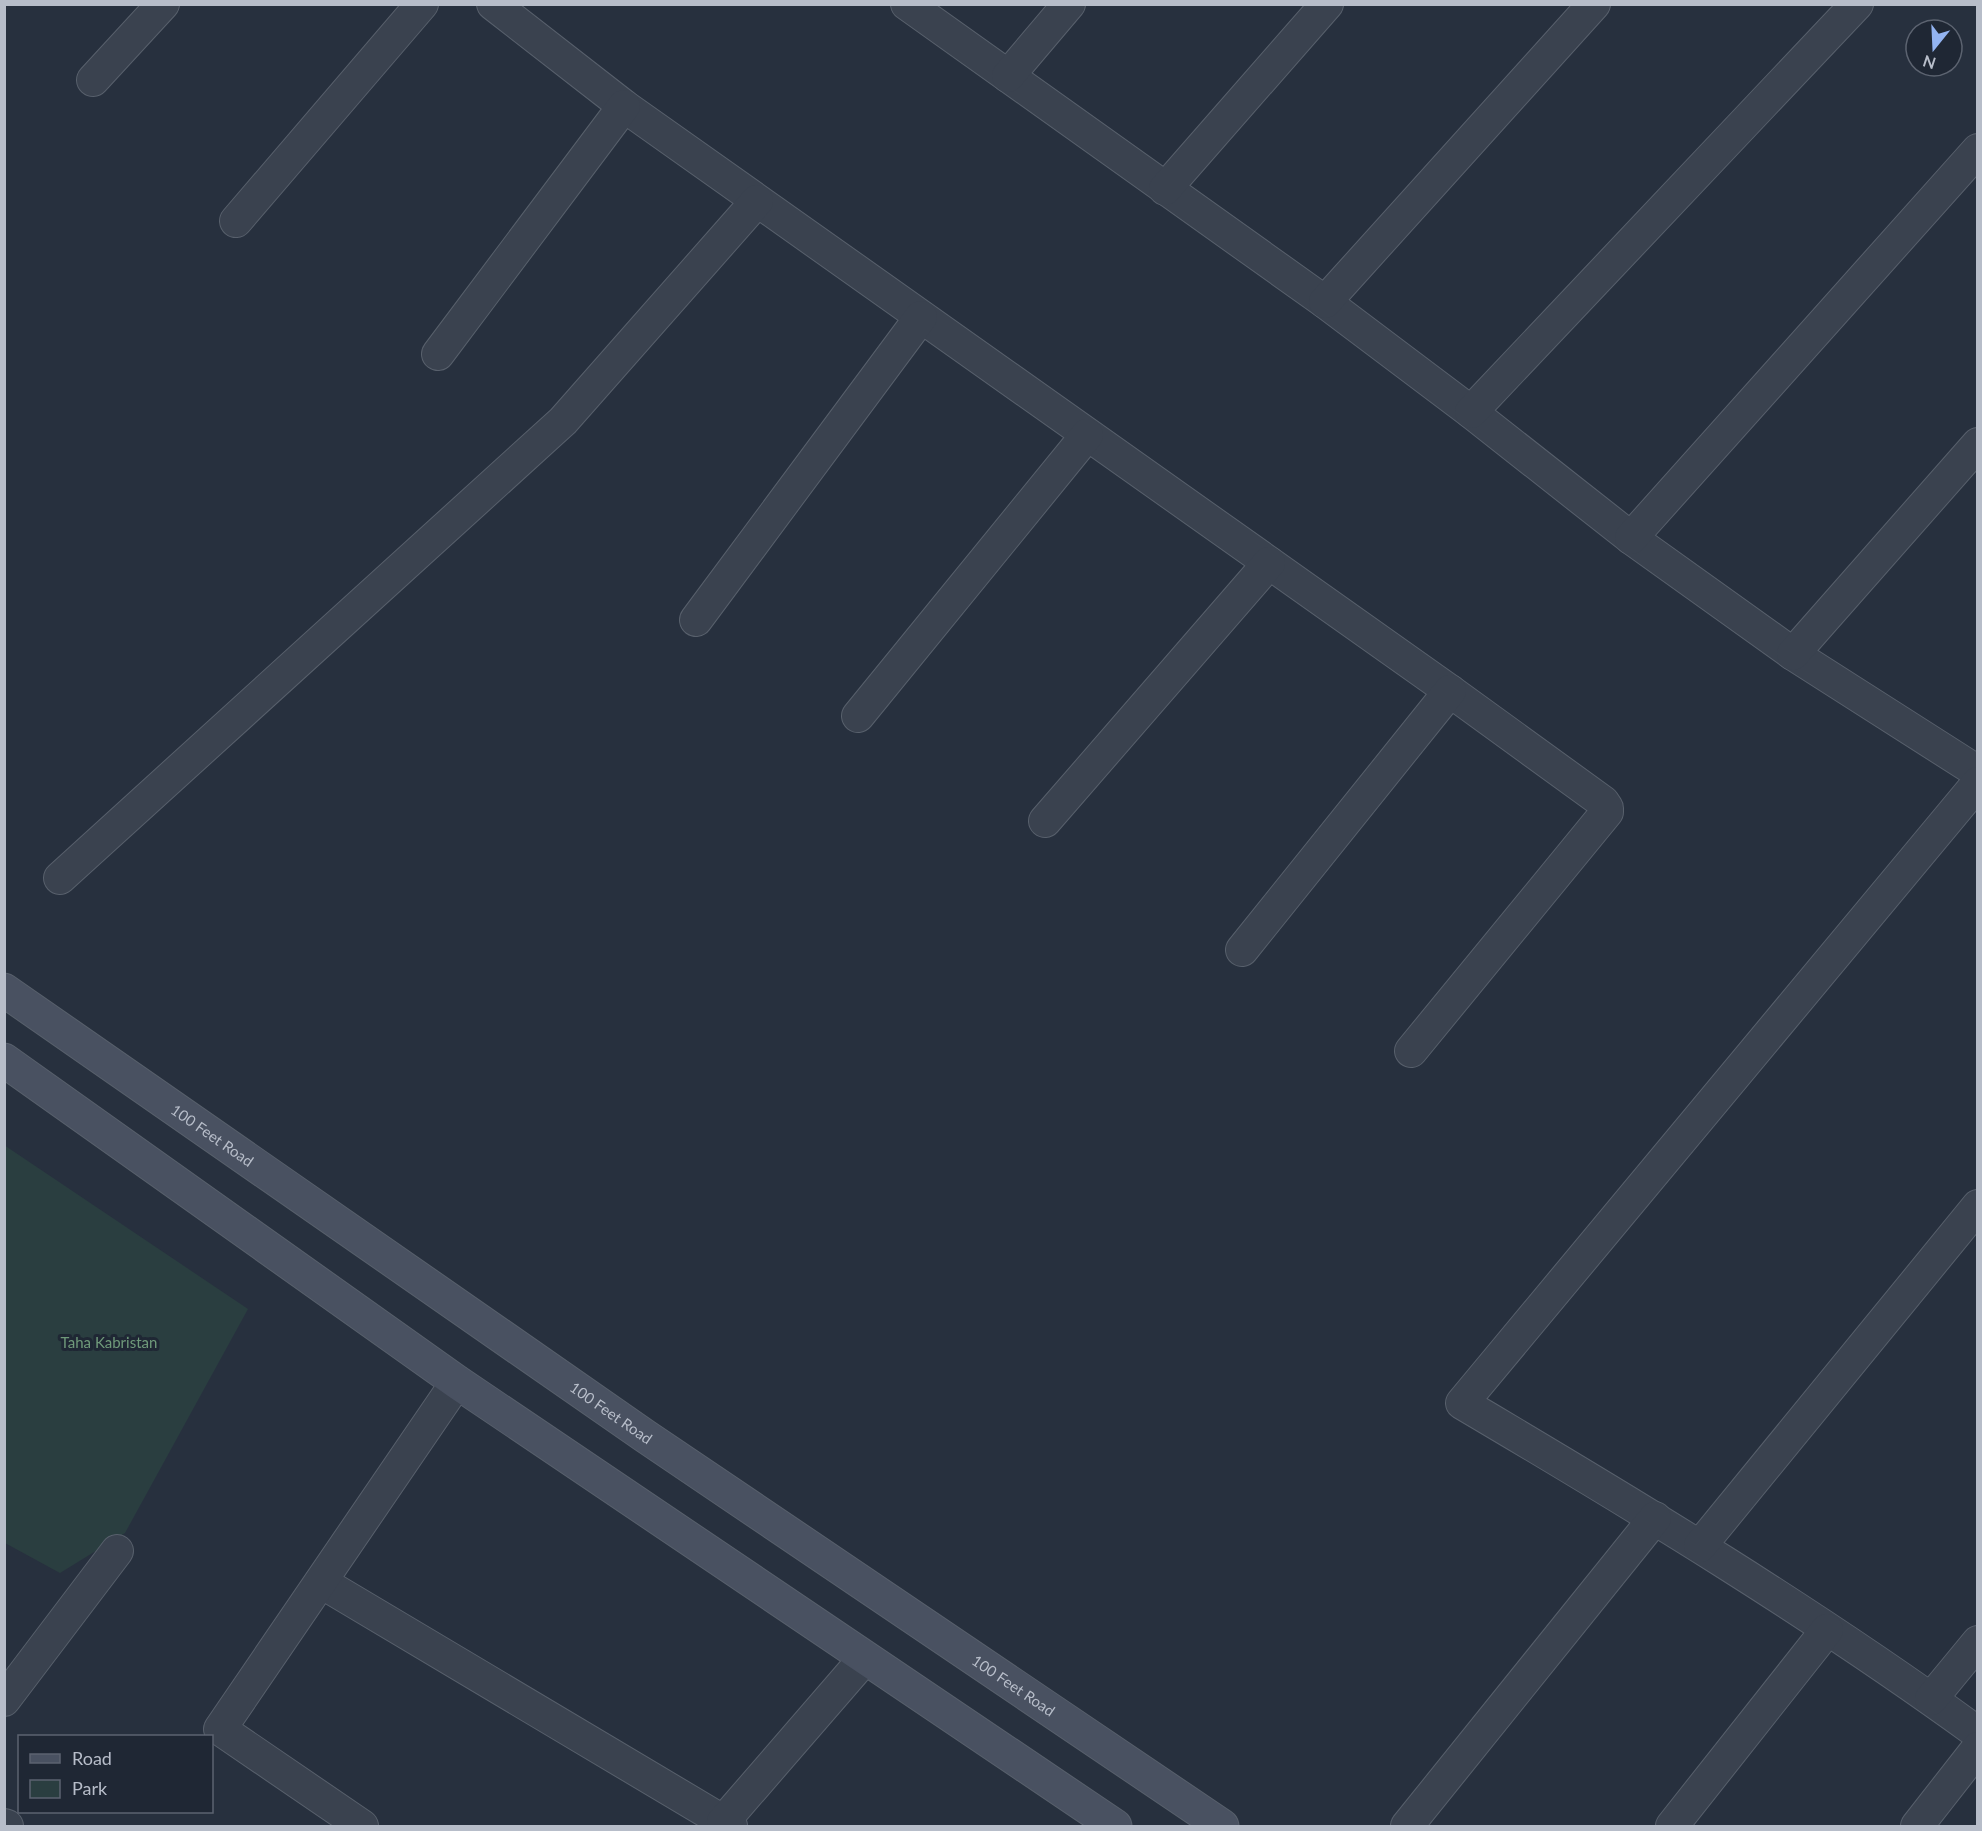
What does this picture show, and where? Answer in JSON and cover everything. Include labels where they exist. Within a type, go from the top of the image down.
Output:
[{"type":"main road","name":"100 Feet Road","points":[[4,990],[645,1436],[1222,1827]]},
{"type":"main road","points":[[4,1060],[457,1382],[1115,1827]]},
{"type":"street","points":[[93,80],[163,4]]},
{"type":"street","points":[[236,221],[423,4]]},
{"type":"street","points":[[493,4],[624,106],[1450,691],[1603,802],[1607,812],[1411,1051]]},
{"type":"street","points":[[907,4],[1324,302],[1471,412],[1631,538],[1793,654],[1977,772]]},
{"type":"street","points":[[1008,76],[1069,4]]},
{"type":"street","points":[[1165,189],[1327,4]]},
{"type":"street","points":[[1324,302],[1594,4]]},
{"type":"street","points":[[1471,412],[1857,4]]},
{"type":"street","points":[[438,354],[624,106]]},
{"type":"street","points":[[1631,538],[1977,150]]},
{"type":"street","points":[[60,879],[563,421],[757,201]]},
{"type":"street","points":[[696,620],[921,317]]},
{"type":"street","points":[[858,716],[1087,435]]},
{"type":"street","points":[[1793,654],[1977,444]]},
{"type":"street","points":[[1045,821],[1269,563]]},
{"type":"street","points":[[1242,950],[1450,691]]},
{"type":"street","points":[[1977,783],[1462,1402],[1655,1518],[1795,1607],[1977,1733]]},
{"type":"street","points":[[1700,1546],[1977,1206]]},
{"type":"street","points":[[362,1827],[220,1729],[457,1382]]},
{"type":"street","points":[[1407,1827],[1655,1518]]},
{"type":"street","points":[[4,1700],[117,1551]]},
{"type":"street","points":[[321,1582],[727,1824],[865,1658]]},
{"type":"street","points":[[1672,1827],[1827,1630]]},
{"type":"street","points":[[1931,1699],[1977,1642]]},
{"type":"street","points":[[1917,1827],[1977,1748]]},
{"type":"green space","name":"Taha Kabristan","points":[[4,1145],[248,1309],[125,1533],[60,1573],[5,1543]]}]
